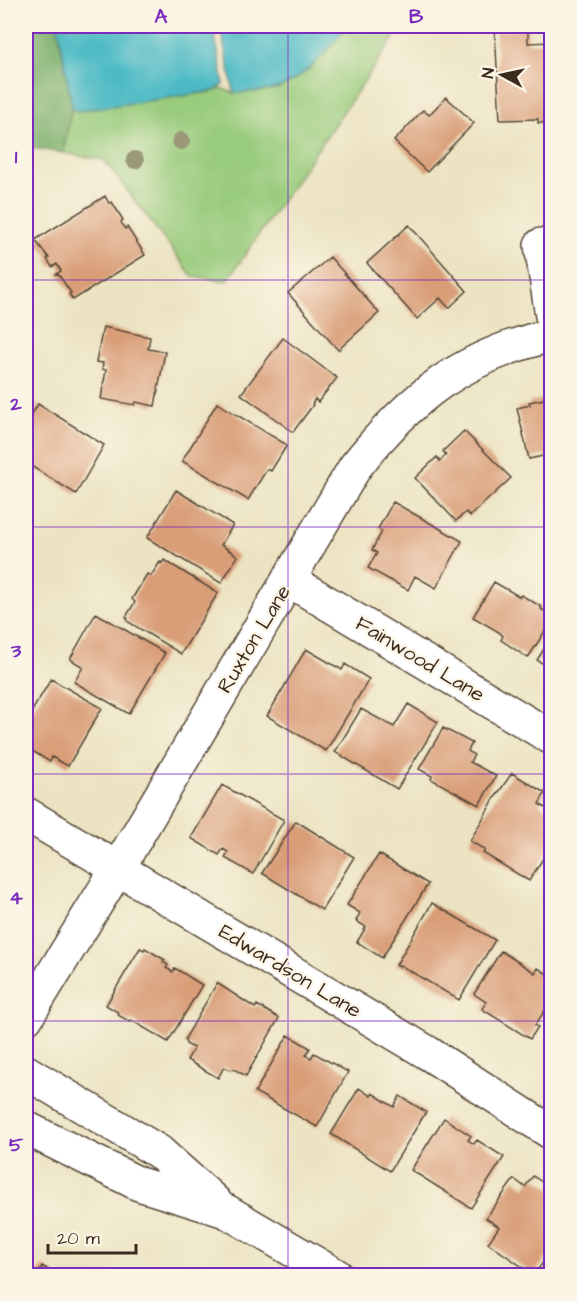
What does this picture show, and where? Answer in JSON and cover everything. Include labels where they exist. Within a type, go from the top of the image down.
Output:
[{"type":"street","points":[[541,245],[552,316]]},
{"type":"street","name":"Ruxton Lane","points":[[26,1018],[118,868],[355,466],[396,418],[442,380],[467,365],[522,342],[552,335]]},
{"type":"street","name":"Fainwood Lane","points":[[289,580],[552,738]]},
{"type":"street","name":"Edwardson Lane","points":[[26,814],[428,1053],[552,1133]]},
{"type":"street","points":[[26,1072],[159,1152],[226,1211],[337,1275]]},
{"type":"street","points":[[26,1128],[139,1184],[226,1211]]},
{"type":"green space","points":[[26,26],[58,26],[72,107],[63,153],[26,147]]},
{"type":"green space","points":[[346,26],[402,26],[227,281],[192,276],[104,160],[63,153],[72,107],[77,111],[215,91],[221,88],[234,93],[323,53]]},
{"type":"water","points":[[58,26],[213,26],[224,84],[215,91],[77,111],[72,107]]},
{"type":"water","points":[[220,26],[346,26],[317,61],[291,82],[271,90],[234,93]]},
{"type":"building","points":[[528,29],[528,43],[552,42],[552,122],[538,123],[538,119],[500,120],[495,31]]},
{"type":"building","points":[[446,97],[474,123],[427,172],[394,141],[423,110],[429,115]]},
{"type":"building","points":[[105,196],[109,203],[112,202],[123,220],[121,222],[125,229],[127,227],[145,255],[73,300],[69,294],[71,293],[56,274],[61,271],[57,264],[52,267],[47,259],[49,258],[35,240]]},
{"type":"building","points":[[409,225],[467,291],[449,308],[440,298],[417,319],[367,263]]},
{"type":"building","points":[[330,257],[379,313],[338,350],[288,293]]},
{"type":"building","points":[[103,327],[150,337],[148,349],[165,352],[155,406],[101,399],[106,370],[102,369],[103,363],[96,362]]},
{"type":"building","points":[[283,338],[337,378],[318,402],[315,399],[293,432],[241,394]]},
{"type":"building","points":[[552,399],[552,454],[529,459],[517,408],[530,405],[529,402]]},
{"type":"building","points":[[217,403],[287,445],[271,471],[267,469],[248,500],[182,461]]},
{"type":"building","points":[[38,404],[104,445],[76,494],[26,463],[26,429],[28,430],[31,425],[27,423]]},
{"type":"building","points":[[464,431],[511,478],[470,516],[466,512],[456,521],[415,478],[437,457],[440,461],[446,455],[443,451]]},
{"type":"building","points":[[176,490],[233,525],[221,545],[238,556],[221,583],[147,538]]},
{"type":"building","points":[[393,502],[462,541],[436,588],[415,576],[408,590],[368,568],[377,553],[372,550],[382,531],[378,529]]},
{"type":"building","points":[[164,560],[218,593],[181,654],[127,621],[126,617],[135,602],[132,599],[147,574],[151,576],[160,562]]},
{"type":"building","points":[[494,582],[542,607],[541,609],[552,616],[552,620],[528,658],[501,640],[503,636],[499,632],[473,617]]},
{"type":"building","points":[[96,613],[165,653],[129,714],[74,682],[83,667],[70,659]]},
{"type":"building","points":[[552,636],[552,669],[537,660]]},
{"type":"building","points":[[306,649],[342,670],[345,664],[369,679],[326,751],[267,716]]},
{"type":"building","points":[[51,679],[102,708],[68,766],[52,757],[50,762],[26,747],[26,721]]},
{"type":"building","points":[[408,704],[438,722],[397,789],[335,752],[361,709],[394,727]]},
{"type":"building","points":[[443,728],[472,743],[468,751],[474,755],[470,762],[496,776],[479,805],[431,779],[432,776],[419,769]]},
{"type":"building","points":[[512,773],[545,793],[539,804],[552,812],[552,844],[529,881],[483,853],[485,850],[470,841]]},
{"type":"building","points":[[222,785],[284,820],[253,874],[225,858],[228,852],[223,849],[219,855],[191,838]]},
{"type":"building","points":[[296,821],[354,857],[322,910],[262,873]]},
{"type":"building","points":[[379,854],[428,884],[382,958],[357,942],[366,927],[356,921],[360,913],[347,905]]},
{"type":"building","points":[[432,903],[495,940],[459,1000],[400,965],[399,967],[396,965]]},
{"type":"building","points":[[140,948],[144,950],[145,948],[165,960],[163,962],[168,965],[166,968],[173,972],[175,968],[202,985],[168,1042],[118,1015],[119,1013],[106,1005]]},
{"type":"building","points":[[501,951],[535,973],[538,968],[552,977],[552,1000],[535,1025],[538,1027],[530,1039],[482,1009],[486,1002],[474,994]]},
{"type":"building","points":[[217,983],[255,1008],[257,1005],[279,1018],[246,1076],[234,1069],[224,1067],[218,1078],[187,1060],[194,1048],[186,1044],[185,1039]]},
{"type":"building","points":[[288,1035],[310,1048],[306,1055],[311,1058],[314,1053],[348,1072],[317,1127],[255,1092]]},
{"type":"building","points":[[359,1088],[371,1096],[372,1093],[394,1107],[400,1096],[426,1112],[390,1171],[331,1134]]},
{"type":"building","points":[[444,1118],[471,1136],[468,1140],[474,1144],[477,1140],[504,1157],[471,1208],[411,1170]]},
{"type":"building","points":[[533,1176],[552,1189],[552,1250],[534,1275],[488,1243],[499,1227],[486,1218],[514,1179],[525,1187]]},
{"type":"building","points":[[42,1266],[58,1276],[37,1276]]}]
